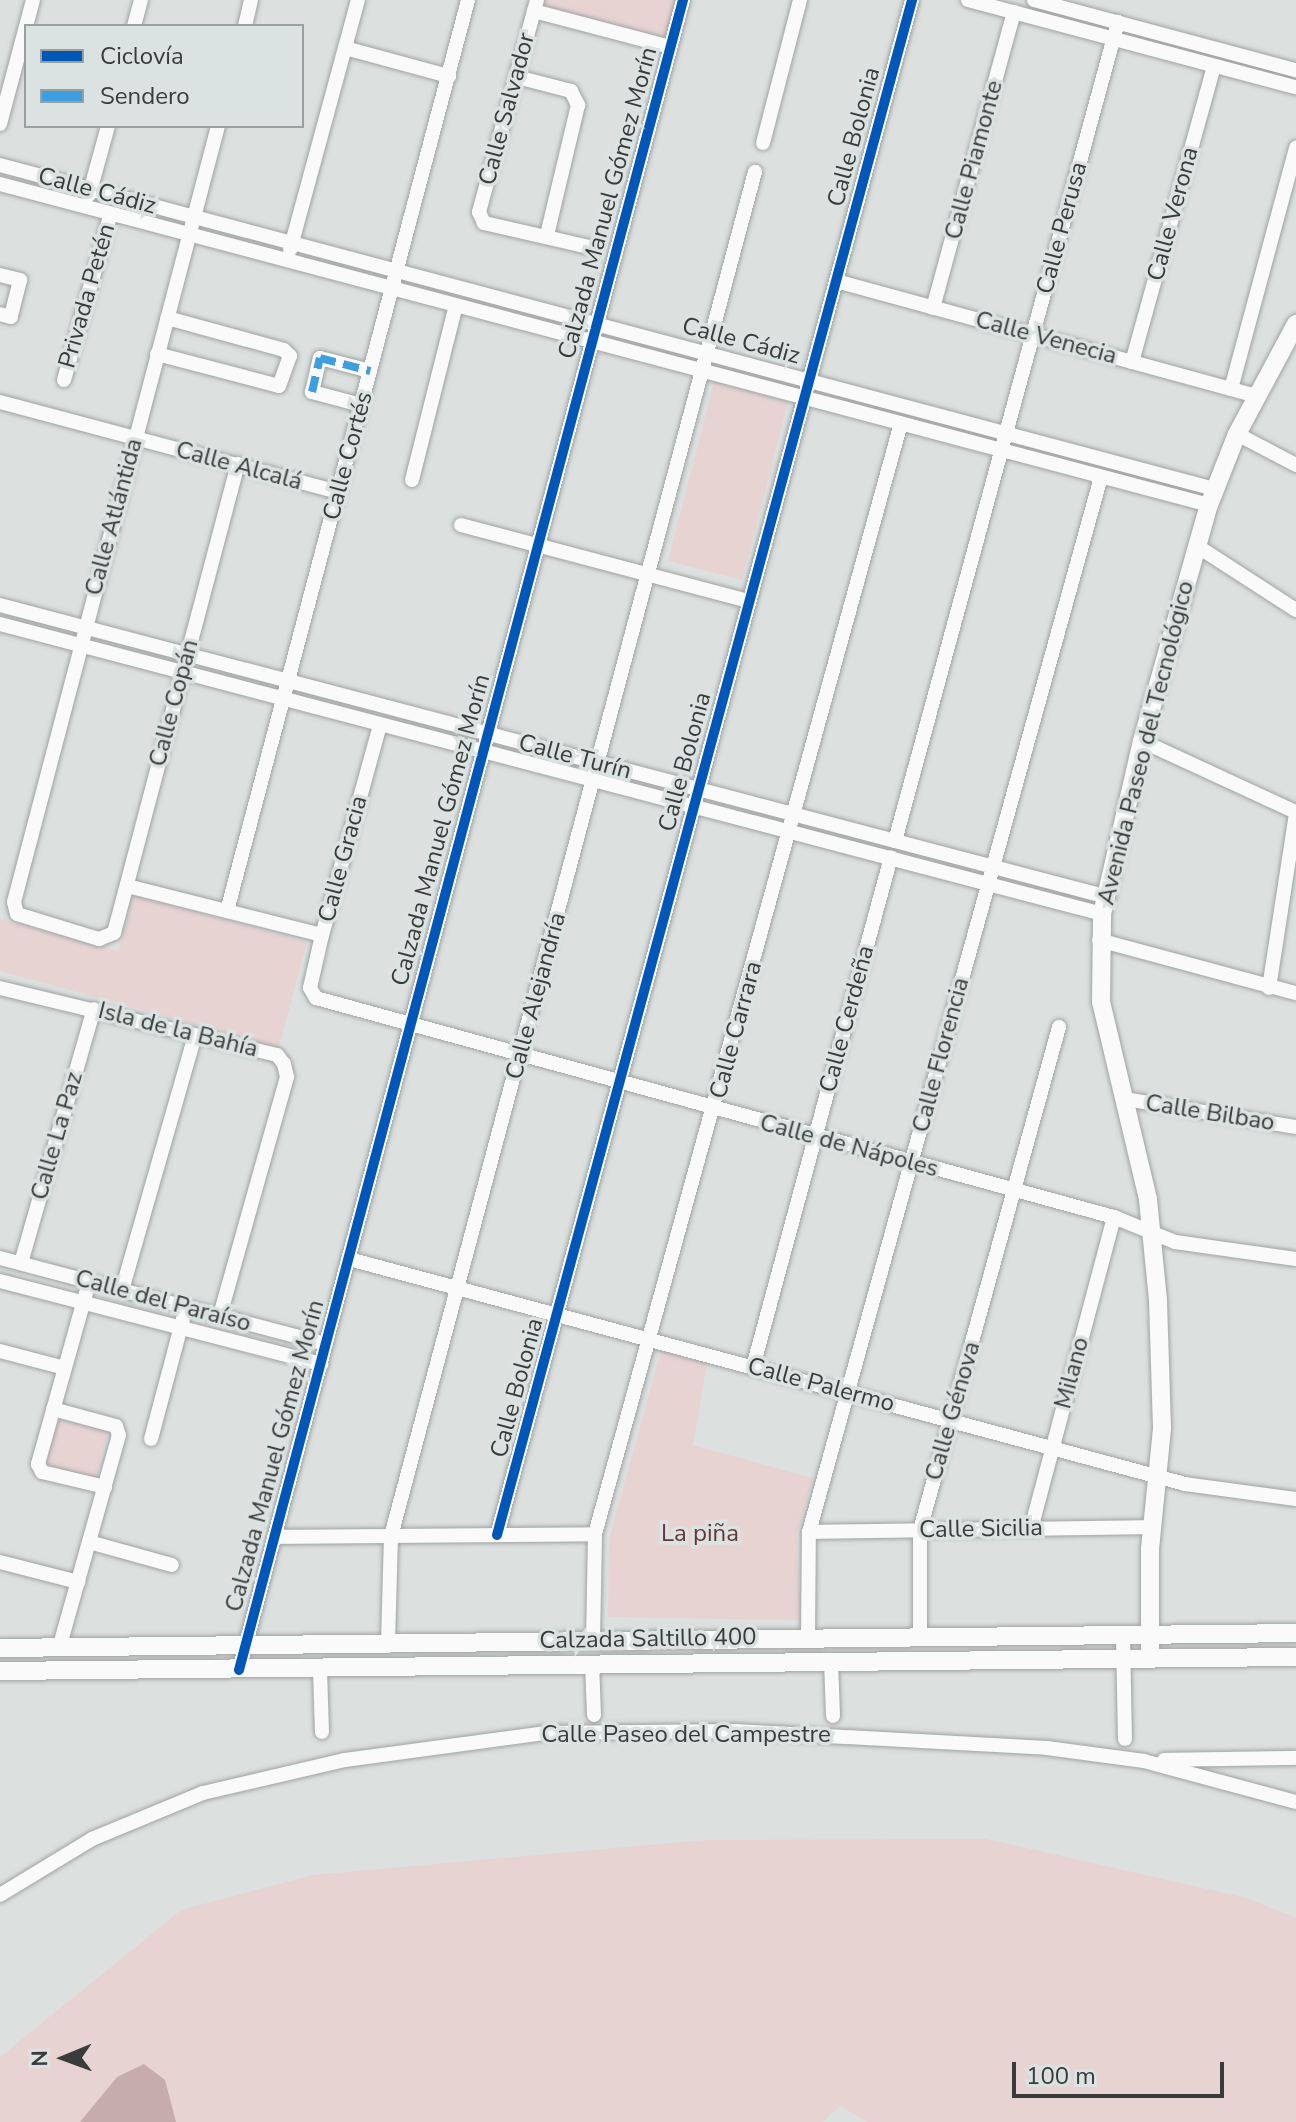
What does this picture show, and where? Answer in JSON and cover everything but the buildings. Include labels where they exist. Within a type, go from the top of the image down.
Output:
[{"type":"main road","name":"Avenida Paseo del Tecnológico","points":[[1150,1659],[1153,1527],[1160,1475],[1160,1367],[1152,1232],[1125,1099],[1101,1002],[1099,940],[1103,905],[1142,741],[1212,497],[1255,396],[1296,324]]},
{"type":"main road","name":"Calzada Saltillo 400","points":[[0,1648],[1296,1633]]},
{"type":"main road","name":"Calzada Saltillo 400","points":[[0,1671],[1296,1657]]},
{"type":"street","points":[[27,24],[33,0]]},
{"type":"street","points":[[135,24],[141,0]]},
{"type":"street","points":[[245,24],[251,0]]},
{"type":"street","points":[[288,260],[358,0]]},
{"type":"street","name":"Calle Cortés","points":[[227,911],[468,0]]},
{"type":"street","name":"Calzada Manuel Gómez Morín","points":[[239,1670],[683,0]]},
{"type":"street","points":[[763,143],[800,0]]},
{"type":"street","name":"Calle Bolonia","points":[[497,1535],[912,0]]},
{"type":"street","points":[[968,0],[1296,87]]},
{"type":"street","points":[[1034,0],[1296,70]]},
{"type":"street","points":[[535,5],[670,47]]},
{"type":"street","name":"Calle Salvador","points":[[535,5],[481,219],[547,235]]},
{"type":"street","name":"Calle Piamonte","points":[[933,308],[1014,12]]},
{"type":"street","name":"Calle Perusa","points":[[1002,450],[1118,22]]},
{"type":"street","points":[[0,124],[24,34]]},
{"type":"street","points":[[345,48],[449,76]]},
{"type":"street","name":"Calle Verona","points":[[1132,362],[1214,66]]},
{"type":"street","points":[[517,77],[571,91],[578,105],[547,235],[589,247]]},
{"type":"street","points":[[86,206],[107,128]]},
{"type":"street","name":"Calle Atlántida","points":[[107,939],[14,910],[80,645],[217,128]]},
{"type":"street","points":[[1231,389],[1296,148]]},
{"type":"street","name":"Calle Cádiz","points":[[0,165],[1006,433],[1212,497]]},
{"type":"street","name":"Calle Alejandría","points":[[388,1643],[391,1536],[755,172]]},
{"type":"street","name":"Calle Cádiz","points":[[0,184],[1101,477],[1212,497]]},
{"type":"street","name":"Privada Petén","points":[[64,380],[111,213]]},
{"type":"street","points":[[0,275],[20,280],[11,317],[0,314]]},
{"type":"street","name":"Calle Venecia","points":[[836,281],[1255,396]]},
{"type":"street","points":[[412,480],[456,305]]},
{"type":"street","points":[[157,354],[279,386],[288,352],[167,318]]},
{"type":"street","points":[[361,405],[312,392],[320,358],[370,371]]},
{"type":"street","name":"Calle Alcalá","points":[[0,402],[338,492]]},
{"type":"street","name":"Calle Carrara","points":[[593,1640],[595,1534],[901,423]]},
{"type":"street","points":[[1237,434],[1296,465]]},
{"type":"street","points":[[895,841],[1002,450]]},
{"type":"street","name":"Calle Copán","points":[[107,939],[114,933],[127,886],[238,464]]},
{"type":"street","name":"Calle Florencia","points":[[808,1638],[809,1532],[1101,477]]},
{"type":"street","points":[[461,525],[749,601]]},
{"type":"street","points":[[1197,546],[1296,610]]},
{"type":"street","name":"Calle Turín","points":[[0,605],[599,762],[790,830],[988,883],[1103,905]]},
{"type":"street","name":"Calle Turín","points":[[0,624],[594,780],[795,815],[993,867],[1103,905]]},
{"type":"street","name":"Calle Gracia","points":[[312,994],[322,935],[380,725]]},
{"type":"street","points":[[1142,741],[1296,813],[1269,988]]},
{"type":"street","name":"Calle Cerdeña","points":[[753,1367],[891,857]]},
{"type":"street","points":[[127,886],[322,935]]},
{"type":"street","points":[[1099,940],[1296,993]]},
{"type":"street","name":"Isla de la Bahía","points":[[0,988],[277,1055],[287,1077],[220,1316]]},
{"type":"street","name":"Calle de Nápoles","points":[[312,994],[519,1057],[1114,1217],[1175,1242],[1296,1259]]},
{"type":"street","name":"Calle La Paz","points":[[21,1263],[94,1009]]},
{"type":"street","name":"Calle Génova","points":[[920,1636],[920,1530],[1059,1027]]},
{"type":"street","points":[[122,1290],[195,1035]]},
{"type":"street","name":"Calle Bilbao","points":[[1125,1099],[1296,1127]]},
{"type":"street","name":"Milano","points":[[1031,1529],[1114,1217]]},
{"type":"street","name":"Calle del Paraíso","points":[[0,1258],[326,1344]]},
{"type":"street","name":"Calle Palermo","points":[[349,1259],[1185,1484],[1296,1499]]},
{"type":"street","name":"Calle del Paraíso","points":[[0,1281],[321,1364]]},
{"type":"street","points":[[89,1281],[39,1468],[105,1487]]},
{"type":"street","points":[[151,1439],[186,1307]]},
{"type":"street","points":[[0,1351],[65,1368]]},
{"type":"street","points":[[53,1409],[119,1430],[59,1648]]},
{"type":"street","name":"Calle Sicilia","points":[[809,1532],[1153,1527]]},
{"type":"street","points":[[274,1537],[595,1534]]},
{"type":"street","points":[[89,1542],[172,1565]]},
{"type":"street","points":[[0,1562],[78,1582]]},
{"type":"street","points":[[1123,1636],[1125,1739]]},
{"type":"street","points":[[831,1661],[833,1716]]},
{"type":"street","points":[[592,1663],[594,1715]]},
{"type":"street","points":[[320,1669],[322,1732]]},
{"type":"street","name":"Calle Paseo del Campestre","points":[[0,1895],[92,1839],[203,1793],[307,1767],[471,1741],[544,1733],[735,1731],[971,1742],[1144,1761],[1254,1788],[1296,1802]]},
{"type":"street","points":[[1251,1758],[1246,1774],[1254,1788]]},
{"type":"street","points":[[1144,1761],[1296,1758]]},
{"type":"green space","points":[[540,0],[679,0],[668,43],[538,7]]},
{"type":"green space","points":[[714,382],[788,402],[742,580],[668,561]]},
{"type":"green space","points":[[134,896],[307,942],[279,1047],[0,971],[0,919],[118,951]]},
{"type":"green space","name":"La piña","points":[[661,1351],[707,1363],[693,1445],[813,1478],[797,1535],[800,1620],[608,1617],[609,1539]]},
{"type":"green space","points":[[50,1417],[108,1432],[96,1479],[37,1463]]},
{"type":"green space","points":[[987,1839],[1247,1898],[1296,1918],[1296,2122],[867,2122],[840,2106],[823,2122],[0,2122],[0,2057],[181,1910],[312,1875],[705,1840]]},
{"type":"shaded area","points":[[144,2064],[165,2080],[176,2122],[80,2122],[117,2077]]},
{"type":"marked path","points":[[312,392],[320,358],[370,371]]},
{"type":"cycle path","points":[[239,1670],[683,0]]},
{"type":"cycle path","points":[[497,1535],[912,0]]}]
